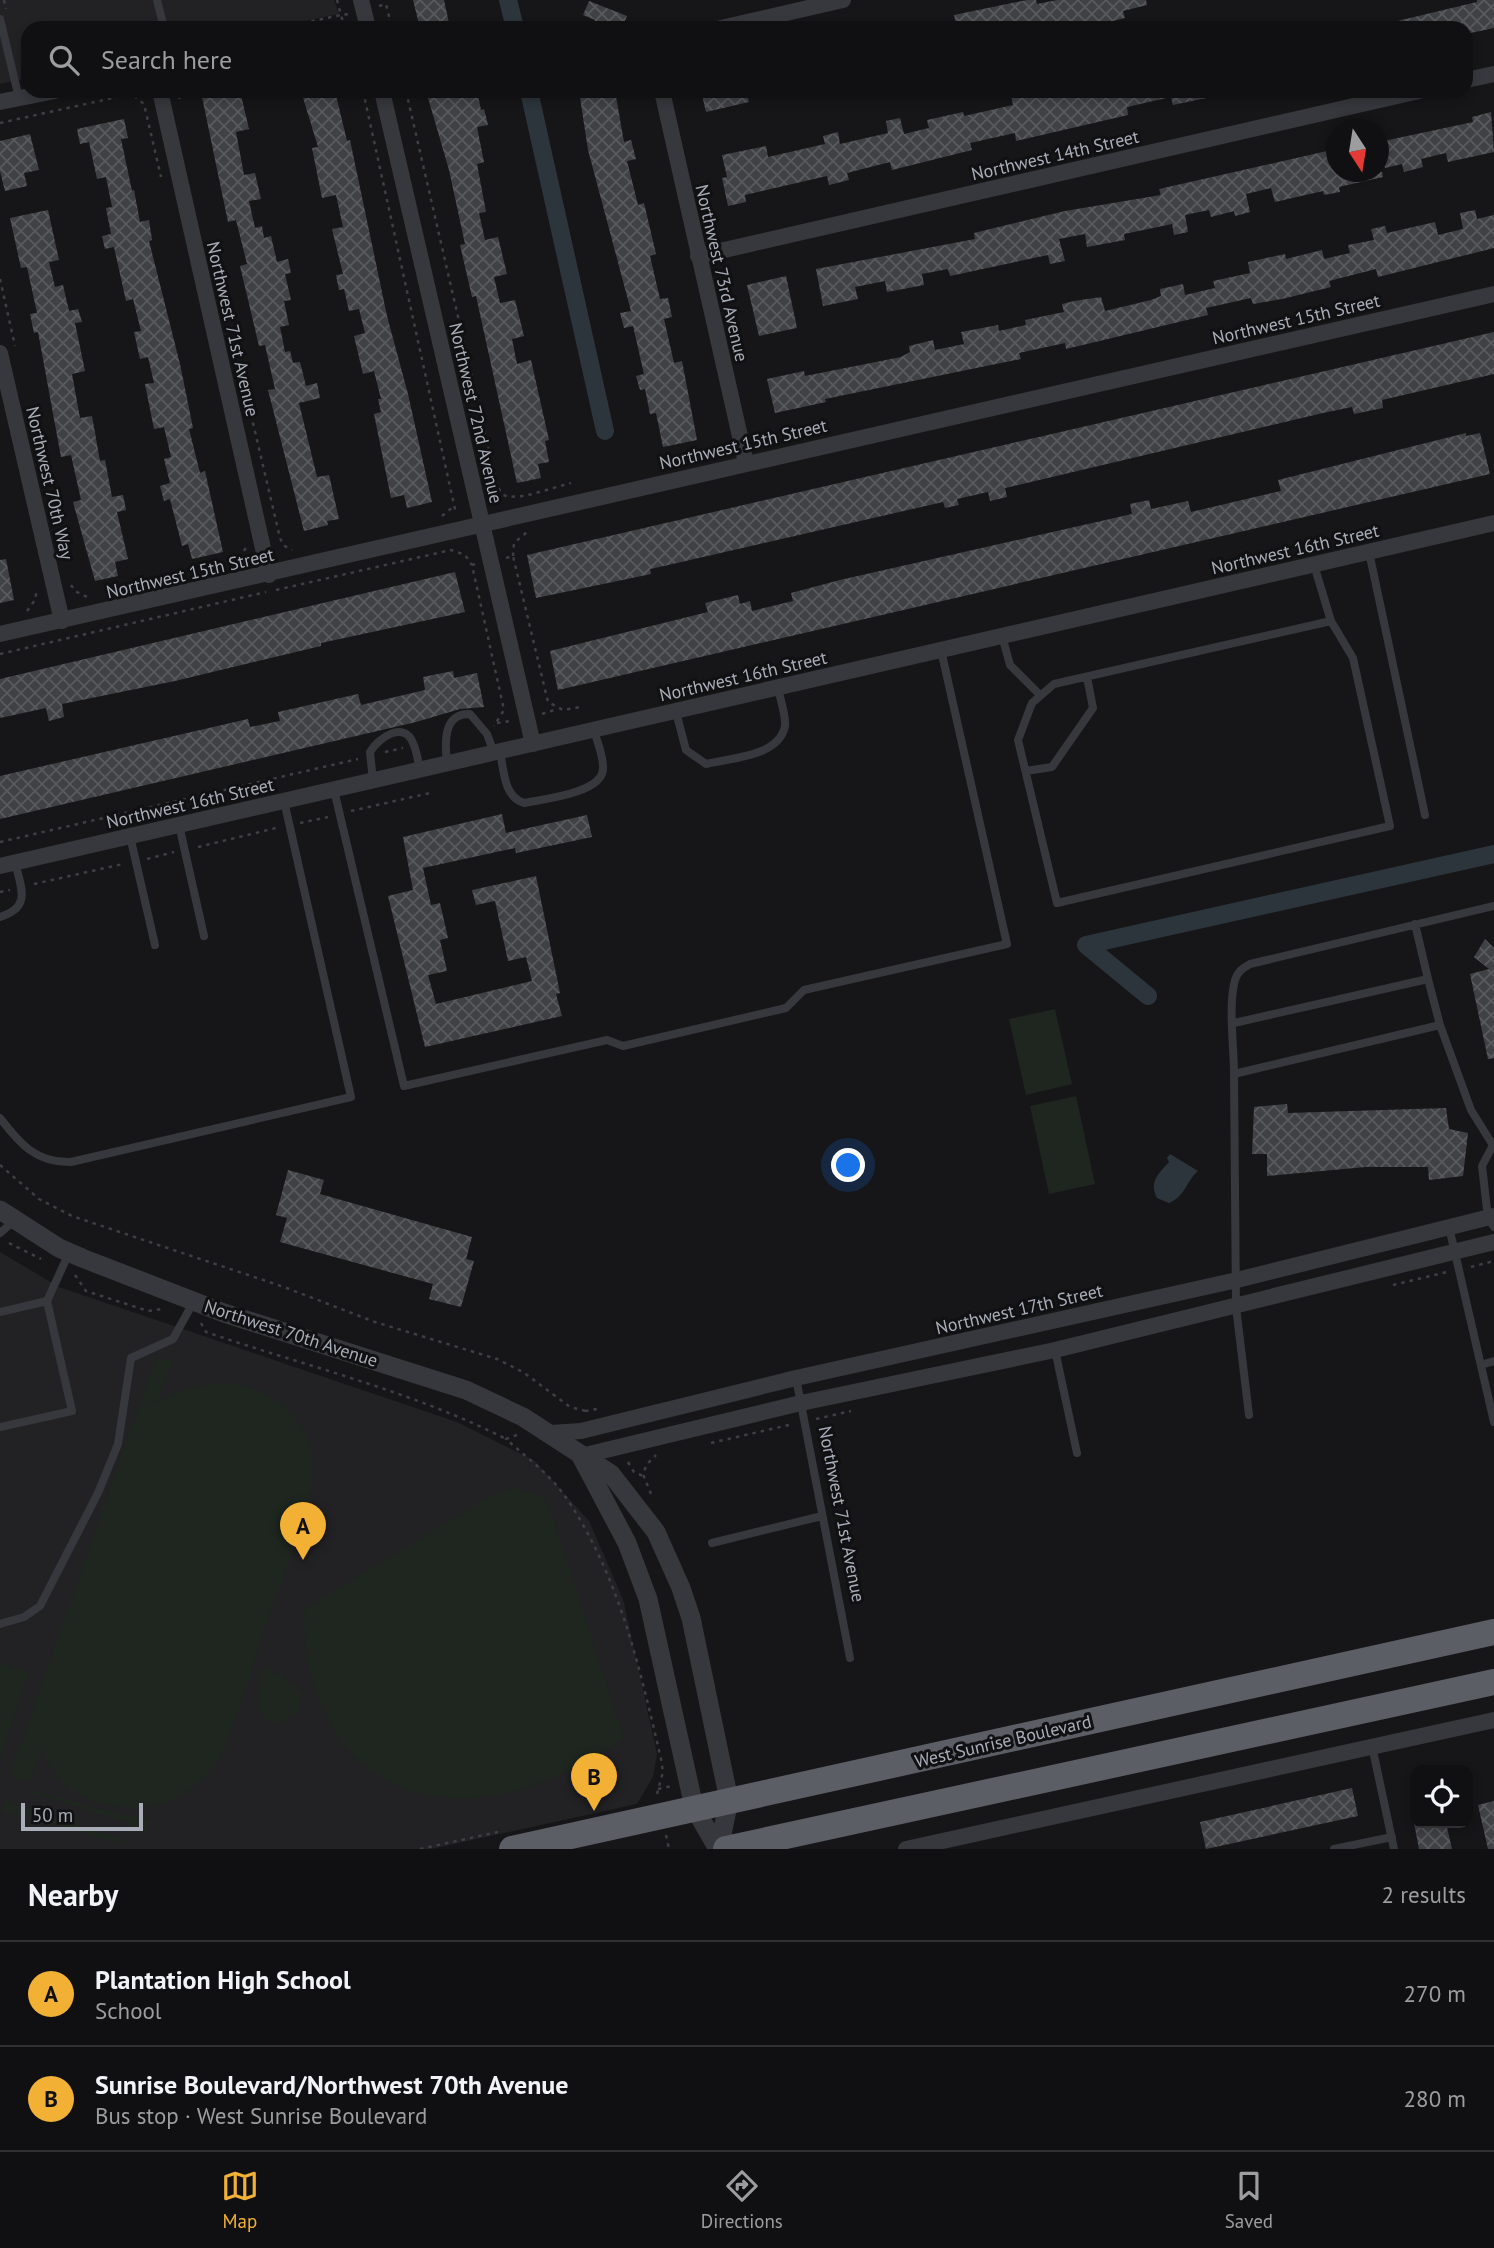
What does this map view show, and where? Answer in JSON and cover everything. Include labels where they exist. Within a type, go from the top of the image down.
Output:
[{"type":"highway","name":"West Sunrise Boulevard","points":[[512,1849],[1494,1632]]},
{"type":"highway","points":[[726,1849],[1494,1682]]},
{"type":"street","points":[[361,0],[362,21]]},
{"type":"street","points":[[752,21],[843,0]]},
{"type":"street","points":[[1473,78],[1494,74]]},
{"type":"street","points":[[0,102],[19,98]]},
{"type":"street","name":"Northwest 71st Avenue","points":[[162,98],[270,575]]},
{"type":"street","name":"Northwest 72nd Avenue","points":[[384,98],[533,744]]},
{"type":"street","name":"Northwest 73rd Avenue","points":[[664,98],[746,463]]},
{"type":"street","name":"Northwest 14th Street","points":[[698,256],[1388,98]]},
{"type":"street","name":"Northwest 15th Street","points":[[0,634],[270,575],[482,523],[1494,294]]},
{"type":"street","name":"Northwest 70th Way","points":[[8,350],[62,621]]},
{"type":"street","name":"Northwest 16th Street","points":[[8,864],[1494,523]]},
{"type":"street","name":"Northwest 17th Street","points":[[545,1430],[599,1426],[796,1378],[1237,1280],[1379,1243],[1492,1220]]},
{"type":"street","name":"Northwest 70th Avenue","points":[[5,1221],[65,1261],[191,1307],[466,1390],[545,1430],[611,1474],[656,1532],[691,1618],[729,1800],[719,1849]]},
{"type":"street","points":[[581,1455],[801,1402],[1055,1350],[1494,1242]]},
{"type":"street","name":"Northwest 70th Avenue","points":[[581,1455],[627,1543],[648,1599],[694,1807],[719,1849]]},
{"type":"street","points":[[906,1849],[940,1846],[1494,1720]]},
{"type":"lane","points":[[157,0],[162,21]]},
{"type":"lane","points":[[0,19],[19,98]]},
{"type":"lane","points":[[1369,552],[1425,815]]},
{"type":"lane","points":[[1314,565],[1331,621],[1353,658],[1390,826],[1057,903],[1018,740],[1032,703],[1040,694],[1054,684],[1331,621]]},
{"type":"lane","points":[[1002,636],[1010,665],[1040,694]]},
{"type":"lane","points":[[334,790],[404,1086],[607,1040],[623,1046],[786,1008],[804,990],[1007,944],[941,650]]},
{"type":"lane","points":[[1026,771],[1052,767],[1094,708],[1087,677]]},
{"type":"lane","points":[[676,712],[686,750],[706,764],[767,750],[779,738],[785,726],[778,688]]},
{"type":"lane","points":[[447,764],[446,732],[454,718],[470,714],[484,730],[497,753],[509,792],[516,801],[524,803],[588,789],[598,781],[603,771],[594,730]]},
{"type":"lane","points":[[373,781],[370,756],[375,744],[392,732],[409,737],[420,770]]},
{"type":"lane","points":[[0,1118],[27,1150],[45,1160],[71,1161],[351,1097],[284,801]]},
{"type":"lane","points":[[178,825],[204,936]]},
{"type":"lane","points":[[130,836],[155,945]]},
{"type":"lane","points":[[0,916],[13,913],[20,906],[21,887],[8,864]]},
{"type":"lane","points":[[1249,1415],[1236,1307],[1235,980],[1241,970],[1250,964],[1494,906]]},
{"type":"lane","points":[[1415,924],[1440,1025],[1471,1110],[1493,1149],[1482,1166],[1492,1220]]},
{"type":"lane","points":[[1234,1023],[1428,979]]},
{"type":"lane","points":[[1234,1074],[1440,1025]]},
{"type":"lane","points":[[1449,1227],[1494,1422]]},
{"type":"lane","points":[[1379,1243],[1386,1268]]},
{"type":"lane","points":[[0,1427],[72,1412],[47,1301],[65,1261]]},
{"type":"lane","points":[[0,1312],[47,1301]]},
{"type":"lane","points":[[0,1624],[24,1617],[40,1606],[99,1493],[118,1444],[131,1358],[173,1339],[191,1307]]},
{"type":"lane","points":[[1055,1350],[1077,1453]]},
{"type":"lane","points":[[1480,1365],[1494,1361]]},
{"type":"lane","name":"Northwest 71st Avenue","points":[[796,1378],[850,1658]]},
{"type":"lane","points":[[712,1543],[822,1516]]},
{"type":"lane","points":[[1372,1746],[1394,1849]]},
{"type":"lane","points":[[1334,1849],[1392,1837]]},
{"type":"path","points":[[312,21],[341,15],[337,0]]},
{"type":"path","points":[[0,123],[113,98]]},
{"type":"path","points":[[136,98],[144,104],[162,179]]},
{"type":"path","points":[[180,107],[182,98]]},
{"type":"path","points":[[365,98],[453,489],[453,507],[462,528]]},
{"type":"path","points":[[408,98],[497,486],[502,494],[515,498],[571,483]]},
{"type":"path","points":[[0,279],[8,350]]},
{"type":"path","points":[[248,403],[280,538],[287,549],[302,549]]},
{"type":"path","points":[[432,519],[443,516],[453,507]]},
{"type":"path","points":[[513,556],[512,548],[519,537],[537,530]]},
{"type":"path","points":[[223,567],[242,557],[247,541]]},
{"type":"path","points":[[0,654],[444,551],[459,551],[472,565]]},
{"type":"path","points":[[68,575],[75,591],[91,597]]},
{"type":"path","points":[[21,614],[32,607],[36,585]]},
{"type":"path","points":[[484,730],[501,718],[503,701]]},
{"type":"path","points":[[548,712],[557,709]]},
{"type":"path","points":[[0,842],[414,746]]},
{"type":"path","points":[[0,892],[430,793]]},
{"type":"path","points":[[0,1165],[39,1199],[97,1227],[284,1287],[375,1322],[498,1359],[523,1372],[570,1407],[585,1410],[599,1426]]},
{"type":"path","points":[[7,1242],[65,1261],[86,1291],[148,1311],[191,1307],[206,1332],[351,1379],[462,1419],[506,1439],[552,1481],[567,1498],[619,1601],[636,1654],[661,1759],[663,1772],[656,1791],[669,1849]]},
{"type":"path","points":[[1393,1285],[1494,1261]]},
{"type":"path","points":[[709,1443],[858,1409]]},
{"type":"path","points":[[506,1439],[545,1430]]},
{"type":"path","points":[[617,1447],[634,1472],[643,1476],[656,1504]]},
{"type":"path","points":[[643,1476],[651,1459],[669,1452]]},
{"type":"shaded area","points":[[0,0],[334,0],[339,14],[304,21],[21,21],[21,80],[0,84]]},
{"type":"shaded area","points":[[1055,1009],[1072,1084],[1026,1095],[1009,1019]]},
{"type":"shaded area","points":[[1076,1096],[1095,1184],[1049,1194],[1030,1106]]},
{"type":"shaded area","points":[[1170,1154],[1198,1171],[1179,1197],[1169,1203],[1157,1198],[1154,1183],[1169,1162],[1167,1158]]},
{"type":"shaded area","points":[[0,1252],[59,1287],[457,1422],[535,1461],[589,1521],[623,1599],[657,1754],[653,1777],[637,1804],[431,1849],[0,1849]]},
{"type":"shaded area","points":[[156,1358],[173,1361],[156,1404],[179,1392],[205,1385],[232,1384],[258,1390],[284,1406],[299,1422],[309,1441],[314,1470],[306,1514],[222,1756],[203,1779],[179,1797],[145,1807],[127,1808],[92,1800],[62,1782],[47,1761],[43,1748],[30,1782],[9,1777]]},
{"type":"shaded area","points":[[515,1487],[547,1499],[624,1737],[581,1765],[536,1785],[490,1796],[444,1798],[402,1788],[364,1766],[333,1730],[311,1678],[306,1653],[304,1609],[490,1496]]},
{"type":"shaded area","points":[[0,1662],[29,1672],[0,1762]]},
{"type":"shaded area","points":[[264,1667],[283,1676],[302,1694],[298,1711],[282,1723],[266,1721],[259,1713],[258,1673]]},
{"type":"shaded area","points":[[33,1790],[132,1818],[134,1814],[151,1819],[146,1834],[129,1827],[130,1823],[32,1793]]},
{"type":"shaded area","points":[[5,1801],[123,1840],[122,1844],[21,1814],[20,1817],[2,1812]]},
{"type":"building","points":[[413,0],[444,0],[448,21],[418,21]]},
{"type":"building","points":[[1027,0],[1036,0],[1037,4],[1057,0],[1146,0],[1147,5],[1123,11],[1125,18],[1113,21],[955,21],[954,15]]},
{"type":"building","points":[[1494,0],[1494,28],[1473,32],[1473,21],[1397,21]]},
{"type":"building","points":[[589,1],[627,16],[625,21],[595,21],[583,15]]},
{"type":"building","points":[[202,98],[242,98],[249,129],[236,132],[244,175],[255,173],[261,199],[249,201],[255,228],[262,226],[264,238],[271,236],[277,262],[288,259],[291,273],[285,274],[291,300],[284,301],[289,325],[280,327],[285,352],[290,351],[293,363],[300,362],[306,386],[317,383],[320,398],[299,403],[317,477],[329,475],[339,519],[327,521],[328,525],[304,531],[268,390],[275,389],[265,345],[259,346],[240,266],[247,264],[236,220],[228,222]]},
{"type":"building","points":[[303,98],[337,98],[347,141],[350,140],[387,316],[432,502],[407,508],[404,495],[391,498],[374,414],[381,412],[378,399],[381,399],[374,371],[363,374],[354,336],[365,333],[359,309],[349,311],[344,289],[339,290],[336,275],[343,274],[332,229],[343,227],[336,195],[322,198],[312,148],[318,147]]},
{"type":"building","points":[[428,98],[478,98],[488,125],[477,127],[484,162],[477,164],[486,212],[479,213],[485,240],[498,237],[507,274],[494,277],[500,303],[515,300],[524,336],[512,339],[517,364],[531,360],[549,440],[545,441],[549,462],[538,464],[541,478],[517,483],[476,296],[472,297],[460,245],[465,244],[449,170]]},
{"type":"building","points":[[580,98],[616,98],[624,142],[631,140],[636,159],[627,161],[638,205],[644,203],[656,254],[650,256],[660,299],[668,298],[672,317],[664,319],[674,363],[682,361],[697,440],[663,447],[656,413],[650,414],[645,389],[640,390],[636,376],[644,374],[633,326],[624,328],[620,313],[631,311],[588,150]]},
{"type":"building","points":[[703,98],[748,98],[749,102],[706,112]]},
{"type":"building","points":[[1012,98],[1167,98],[1127,107],[1128,115],[1016,141],[1015,133],[970,143],[972,150],[892,170],[890,162],[847,173],[849,180],[829,185],[827,176],[745,195],[746,202],[728,206],[722,178],[727,177],[722,155],[766,146],[768,157],[825,144],[823,136],[838,132],[840,144],[888,133],[886,121],[900,118],[904,134],[929,128],[927,120],[963,112],[964,116],[1013,105]]},
{"type":"building","points":[[1171,98],[1206,98],[1173,105]]},
{"type":"building","points":[[1491,112],[1494,152],[1448,162],[1446,153],[1421,159],[1423,167],[1404,172],[1402,164],[1389,167],[1389,140],[1473,122],[1472,117]]},
{"type":"building","points":[[124,119],[128,138],[121,139],[132,191],[134,190],[140,222],[149,220],[152,240],[149,241],[193,428],[189,429],[200,473],[205,471],[223,552],[192,559],[188,544],[182,546],[170,499],[164,501],[160,486],[170,483],[164,459],[171,457],[164,427],[154,429],[145,384],[154,383],[148,357],[140,359],[134,332],[141,331],[133,299],[126,301],[114,247],[105,249],[102,236],[111,234],[106,208],[112,207],[106,177],[97,179],[89,142],[80,144],[77,129]]},
{"type":"building","points":[[30,134],[39,170],[24,173],[27,186],[5,191],[0,171],[0,141]]},
{"type":"building","points":[[1326,151],[1326,182],[1361,182],[1339,187],[1340,192],[1324,195],[1323,191],[1275,202],[1271,188],[1246,194],[1250,212],[1235,216],[1234,211],[1211,217],[1209,210],[1185,215],[1188,232],[1174,235],[1172,224],[1124,234],[1125,240],[1087,247],[1085,234],[1059,239],[1065,261],[1050,264],[1048,255],[950,276],[948,269],[922,274],[924,285],[887,292],[885,281],[855,287],[858,299],[823,306],[816,269],[975,239],[974,233],[1065,211],[1161,195],[1159,189]]},
{"type":"building","points":[[48,210],[59,260],[49,262],[55,287],[63,285],[69,311],[78,309],[82,322],[75,323],[85,371],[72,374],[80,418],[92,416],[100,461],[105,460],[112,497],[123,495],[126,510],[117,512],[128,559],[115,562],[118,576],[95,581],[73,502],[81,500],[71,455],[61,457],[38,332],[34,333],[30,314],[37,313],[27,267],[21,268],[10,218]]},
{"type":"building","points":[[1475,210],[1477,219],[1494,215],[1494,248],[1378,277],[1376,269],[1329,281],[1331,287],[1282,299],[1253,304],[1251,298],[1206,308],[1208,315],[1066,349],[1065,343],[1019,353],[1021,359],[825,399],[826,402],[775,413],[767,379],[804,371],[805,376],[901,357],[910,352],[909,346],[933,340],[935,350],[964,344],[961,332],[998,325],[999,331],[1026,325],[1025,320],[1064,312],[1062,304],[1074,301],[1101,297],[1105,311],[1151,300],[1161,296],[1160,289],[1183,284],[1185,295],[1215,288],[1213,281],[1250,273],[1248,262],[1285,254],[1286,259],[1322,250],[1324,259],[1350,253],[1348,245],[1374,240],[1371,229],[1385,226],[1387,233],[1435,222],[1438,235],[1463,229],[1460,213]]},
{"type":"building","points":[[786,276],[797,328],[759,336],[747,285]]},
{"type":"building","points":[[1494,332],[1494,374],[1382,400],[1383,408],[1354,414],[1352,407],[1323,413],[1005,488],[1007,497],[990,501],[988,492],[957,499],[959,505],[945,508],[943,502],[650,569],[651,574],[536,598],[527,555]]},
{"type":"building","points":[[1466,433],[1466,436],[1480,433],[1490,474],[558,690],[550,651],[708,612],[705,603],[738,595],[740,604],[750,601],[752,611],[793,601],[791,593],[840,580],[1132,514],[1130,504],[1149,500],[1151,509],[1188,501],[1191,512],[1281,491],[1278,480]]},
{"type":"building","points":[[6,559],[14,600],[0,603],[0,560]]},
{"type":"building","points":[[455,572],[465,612],[321,643],[321,646],[175,681],[62,704],[64,717],[49,721],[46,708],[0,718],[0,679]]},
{"type":"building","points":[[453,671],[454,678],[477,673],[484,707],[460,709],[416,722],[0,819],[0,776],[248,719],[250,727],[280,721],[278,712],[358,694],[361,705],[425,690],[423,677]]},
{"type":"building","points":[[502,814],[506,833],[587,815],[592,837],[516,853],[515,848],[423,868],[431,905],[440,903],[448,938],[440,940],[447,971],[428,975],[436,1004],[532,981],[526,957],[508,961],[495,901],[476,905],[472,890],[536,876],[560,993],[556,994],[562,1016],[425,1047],[388,896],[413,890],[403,837]]},
{"type":"building","points":[[1485,939],[1494,948],[1494,1058],[1488,1059],[1470,974],[1489,969],[1474,957]]},
{"type":"building","points":[[1287,1104],[1288,1113],[1446,1108],[1449,1129],[1468,1133],[1463,1176],[1429,1180],[1428,1167],[1366,1167],[1267,1176],[1267,1154],[1252,1154],[1254,1107]]},
{"type":"building","points":[[288,1170],[324,1180],[320,1194],[472,1237],[466,1259],[474,1261],[461,1307],[429,1299],[433,1284],[280,1242],[287,1218],[276,1215]]},
{"type":"building","points":[[1352,1788],[1358,1816],[1206,1849],[1200,1822]]},
{"type":"building","points":[[1494,1801],[1494,1849],[1488,1849],[1478,1805]]},
{"type":"building","points":[[1415,1828],[1447,1828],[1452,1849],[1419,1849]]},
{"type":"waterway","points":[[508,0],[513,21]]},
{"type":"waterway","points":[[531,98],[605,431]]},
{"type":"waterway","points":[[1148,996],[1086,945],[1494,854]]},
{"type":"place","name":"Plantation High School","points":[[303,1560]]},
{"type":"place","name":"Sunrise Boulevard/Northwest 70th Avenue","points":[[594,1811]]}]
